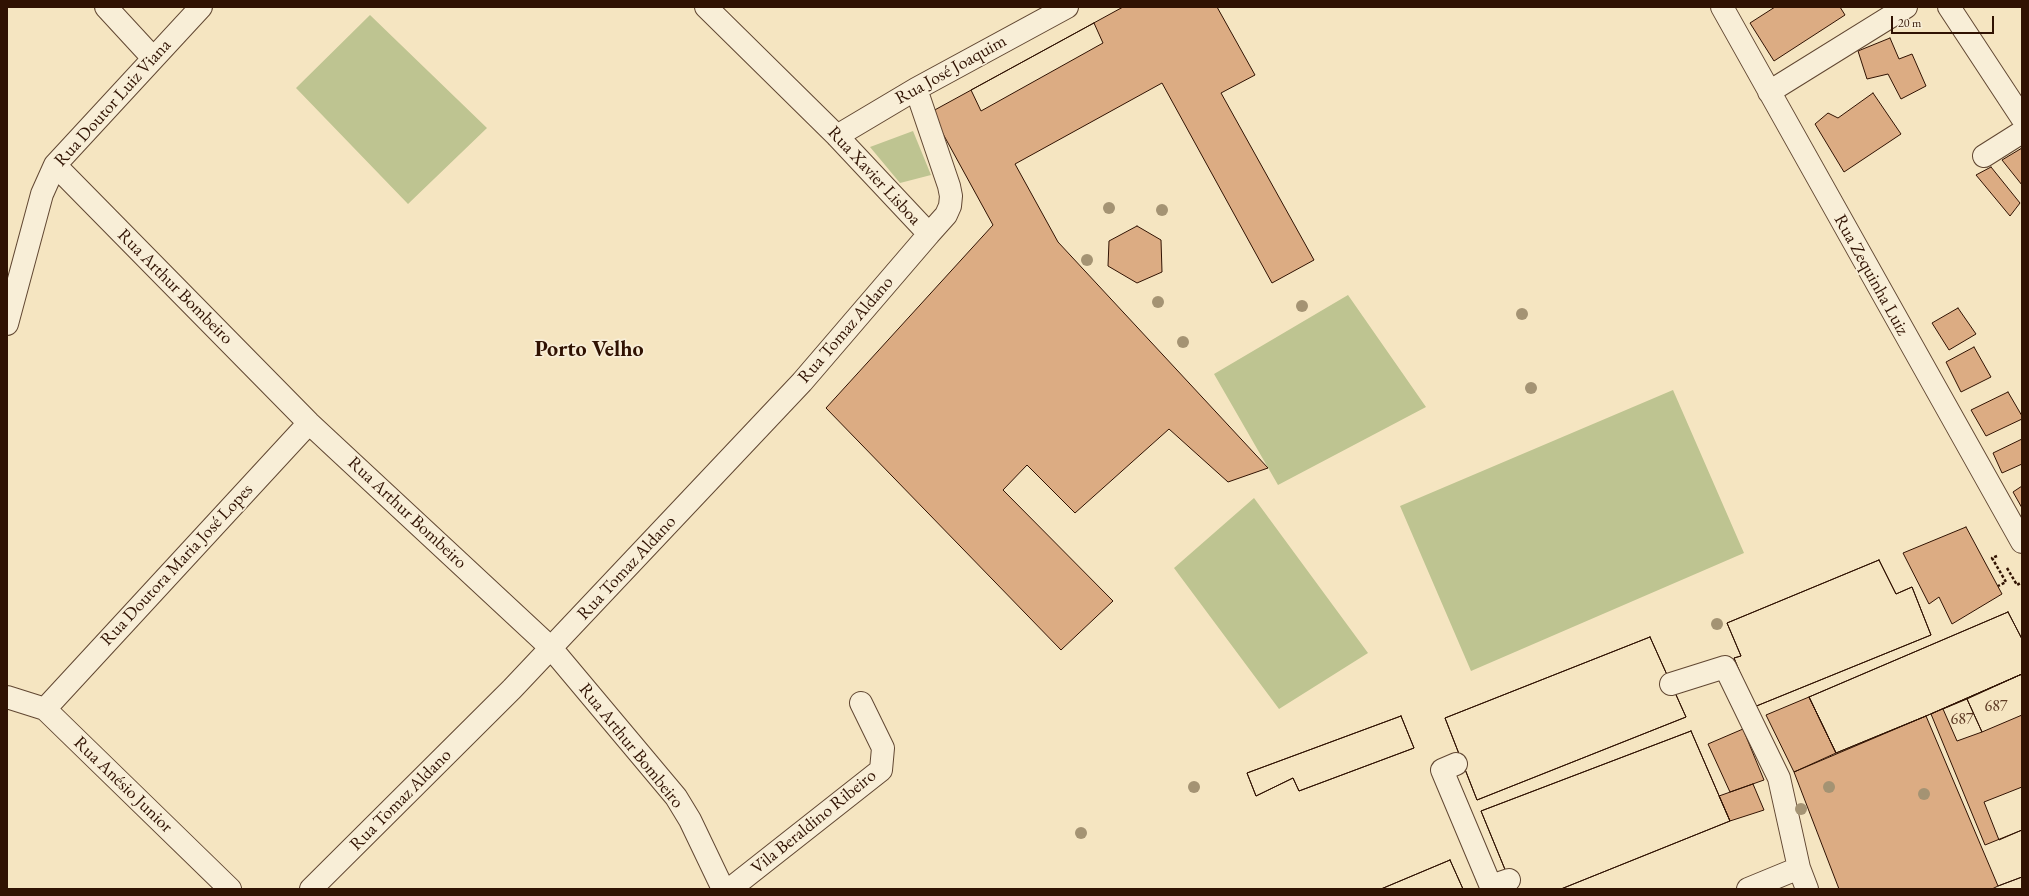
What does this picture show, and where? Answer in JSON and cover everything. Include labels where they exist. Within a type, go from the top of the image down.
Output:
[{"type":"street","points":[[106,7],[154,58]]},
{"type":"street","name":"Rua Doutor Luiz Viana","points":[[7,324],[42,194],[55,165],[201,7]]},
{"type":"street","name":"Rua Xavier Lisboa","points":[[706,7],[837,136],[929,234],[946,215],[950,206],[951,196],[916,88]]},
{"type":"street","name":"Rua José Joaquim","points":[[837,136],[916,88],[1067,7]]},
{"type":"street","name":"Rua Zequinha Luiz","points":[[1722,7],[2022,542]]},
{"type":"street","points":[[1769,92],[1906,7]]},
{"type":"street","points":[[1948,7],[2022,118]]},
{"type":"street","points":[[1984,156],[2022,132]]},
{"type":"street","name":"Rua Arthur Bombeiro","points":[[55,165],[309,423],[551,648],[676,797],[690,820],[723,889]]},
{"type":"street","name":"Rua Tomaz Aldano","points":[[311,889],[512,689],[802,382],[929,234]]},
{"type":"street","name":"Rua Doutora Maria José Lopes","points":[[45,709],[309,423]]},
{"type":"street","points":[[1671,684],[1725,666],[1779,778],[1799,868],[1807,889]]},
{"type":"street","name":"Rua Anésio Junior","points":[[7,697],[45,709],[230,889]]},
{"type":"street","name":"Vila Beraldino Ribeiro","points":[[730,889],[881,770],[882,748],[861,703]]},
{"type":"street","points":[[1456,764],[1442,770],[1497,885]]},
{"type":"street","points":[[1748,889],[1799,868]]},
{"type":"path","points":[[1998,586],[2006,582],[1992,558],[2000,554]]},
{"type":"path","points":[[2006,566],[2017,585],[2022,582]]},
{"type":"green space","points":[[370,15],[487,128],[408,204],[296,88]]},
{"type":"green space","points":[[913,131],[931,175],[900,183],[870,147]]},
{"type":"green space","points":[[1348,295],[1426,407],[1278,485],[1214,374]]},
{"type":"green space","points":[[1673,390],[1744,553],[1471,671],[1400,506]]},
{"type":"green space","points":[[1254,498],[1368,653],[1279,709],[1174,568]]},
{"type":"building","points":[[1123,7],[1217,7],[1255,75],[1221,93],[1314,260],[1272,283],[1162,83],[1015,164],[1058,242],[1268,468],[1228,482],[1169,429],[1075,513],[1027,465],[1003,490],[1113,601],[1061,650],[826,408],[993,225],[931,112]]},
{"type":"building","points":[[1775,7],[1840,7],[1845,15],[1774,61],[1750,23]]},
{"type":"building","points":[[1094,23],[1103,43],[981,111],[971,90]]},
{"type":"building","points":[[1890,38],[1899,59],[1912,54],[1926,86],[1901,99],[1888,74],[1867,79],[1858,51]]},
{"type":"building","points":[[1873,93],[1901,134],[1844,172],[1815,124],[1828,113],[1838,118]]},
{"type":"building","points":[[2022,148],[2022,185],[2002,160]]},
{"type":"building","points":[[1991,167],[2020,203],[2010,216],[1976,175]]},
{"type":"building","points":[[1137,226],[1161,240],[1162,272],[1137,283],[1108,266],[1109,241]]},
{"type":"building","points":[[1958,308],[1976,334],[1949,350],[1932,323]]},
{"type":"building","points":[[1974,347],[1991,377],[1961,392],[1946,362]]},
{"type":"building","points":[[2008,392],[2022,416],[2022,419],[1986,436],[1971,410]]},
{"type":"building","points":[[2022,439],[2022,464],[2002,473],[1993,453]]},
{"type":"building","points":[[2022,486],[2022,508],[2013,492]]},
{"type":"building","points":[[1966,527],[2002,594],[1952,624],[1939,597],[1929,604],[1903,553]]},
{"type":"building","points":[[1879,560],[1896,594],[1912,587],[1931,635],[1754,707],[1734,658],[1741,656],[1727,623]]},
{"type":"building","points":[[1879,560],[1896,594],[1912,587],[1931,635],[1754,707],[1734,658],[1741,656],[1727,623]]},
{"type":"building","points":[[2008,612],[2022,639],[2022,674],[1836,753],[1809,697]]},
{"type":"building","points":[[2008,612],[2022,639],[2022,674],[1836,753],[1809,697]]},
{"type":"building","points":[[1650,637],[1686,717],[1477,800],[1445,718]]},
{"type":"building","points":[[1650,637],[1686,717],[1477,800],[1445,718]]},
{"type":"building","points":[[2022,674],[2022,715],[1982,732],[1967,699]]},
{"type":"building","points":[[2022,674],[2022,830],[1985,845],[1931,714]]},
{"type":"building","points":[[1809,697],[1836,753],[1794,772],[1766,715]]},
{"type":"building","points":[[1967,699],[1982,732],[1957,741],[1943,709]]},
{"type":"building","points":[[1401,716],[1414,748],[1299,791],[1293,778],[1256,796],[1247,773]]},
{"type":"building","points":[[1401,716],[1414,748],[1299,791],[1293,778],[1256,796],[1247,773]]},
{"type":"building","points":[[1926,716],[1998,886],[2022,877],[2022,889],[1839,889],[1794,772]]},
{"type":"building","points":[[1743,729],[1764,780],[1730,792],[1708,744]]},
{"type":"building","points":[[1691,731],[1730,821],[1561,889],[1513,889],[1481,811]]},
{"type":"building","points":[[1691,731],[1730,821],[1561,889],[1513,889],[1481,811]]},
{"type":"building","points":[[1753,784],[1764,810],[1730,821],[1719,796]]},
{"type":"building","points":[[2022,787],[2022,830],[1999,840],[1984,802]]},
{"type":"building","points":[[1450,860],[1463,889],[1381,889]]},
{"type":"building","points":[[1450,860],[1463,889],[1381,889]]},
{"type":"building","points":[[2022,877],[2022,889],[1992,889],[1998,886]]},
{"type":"district","name":"Porto Velho","points":[[589,350]]}]
